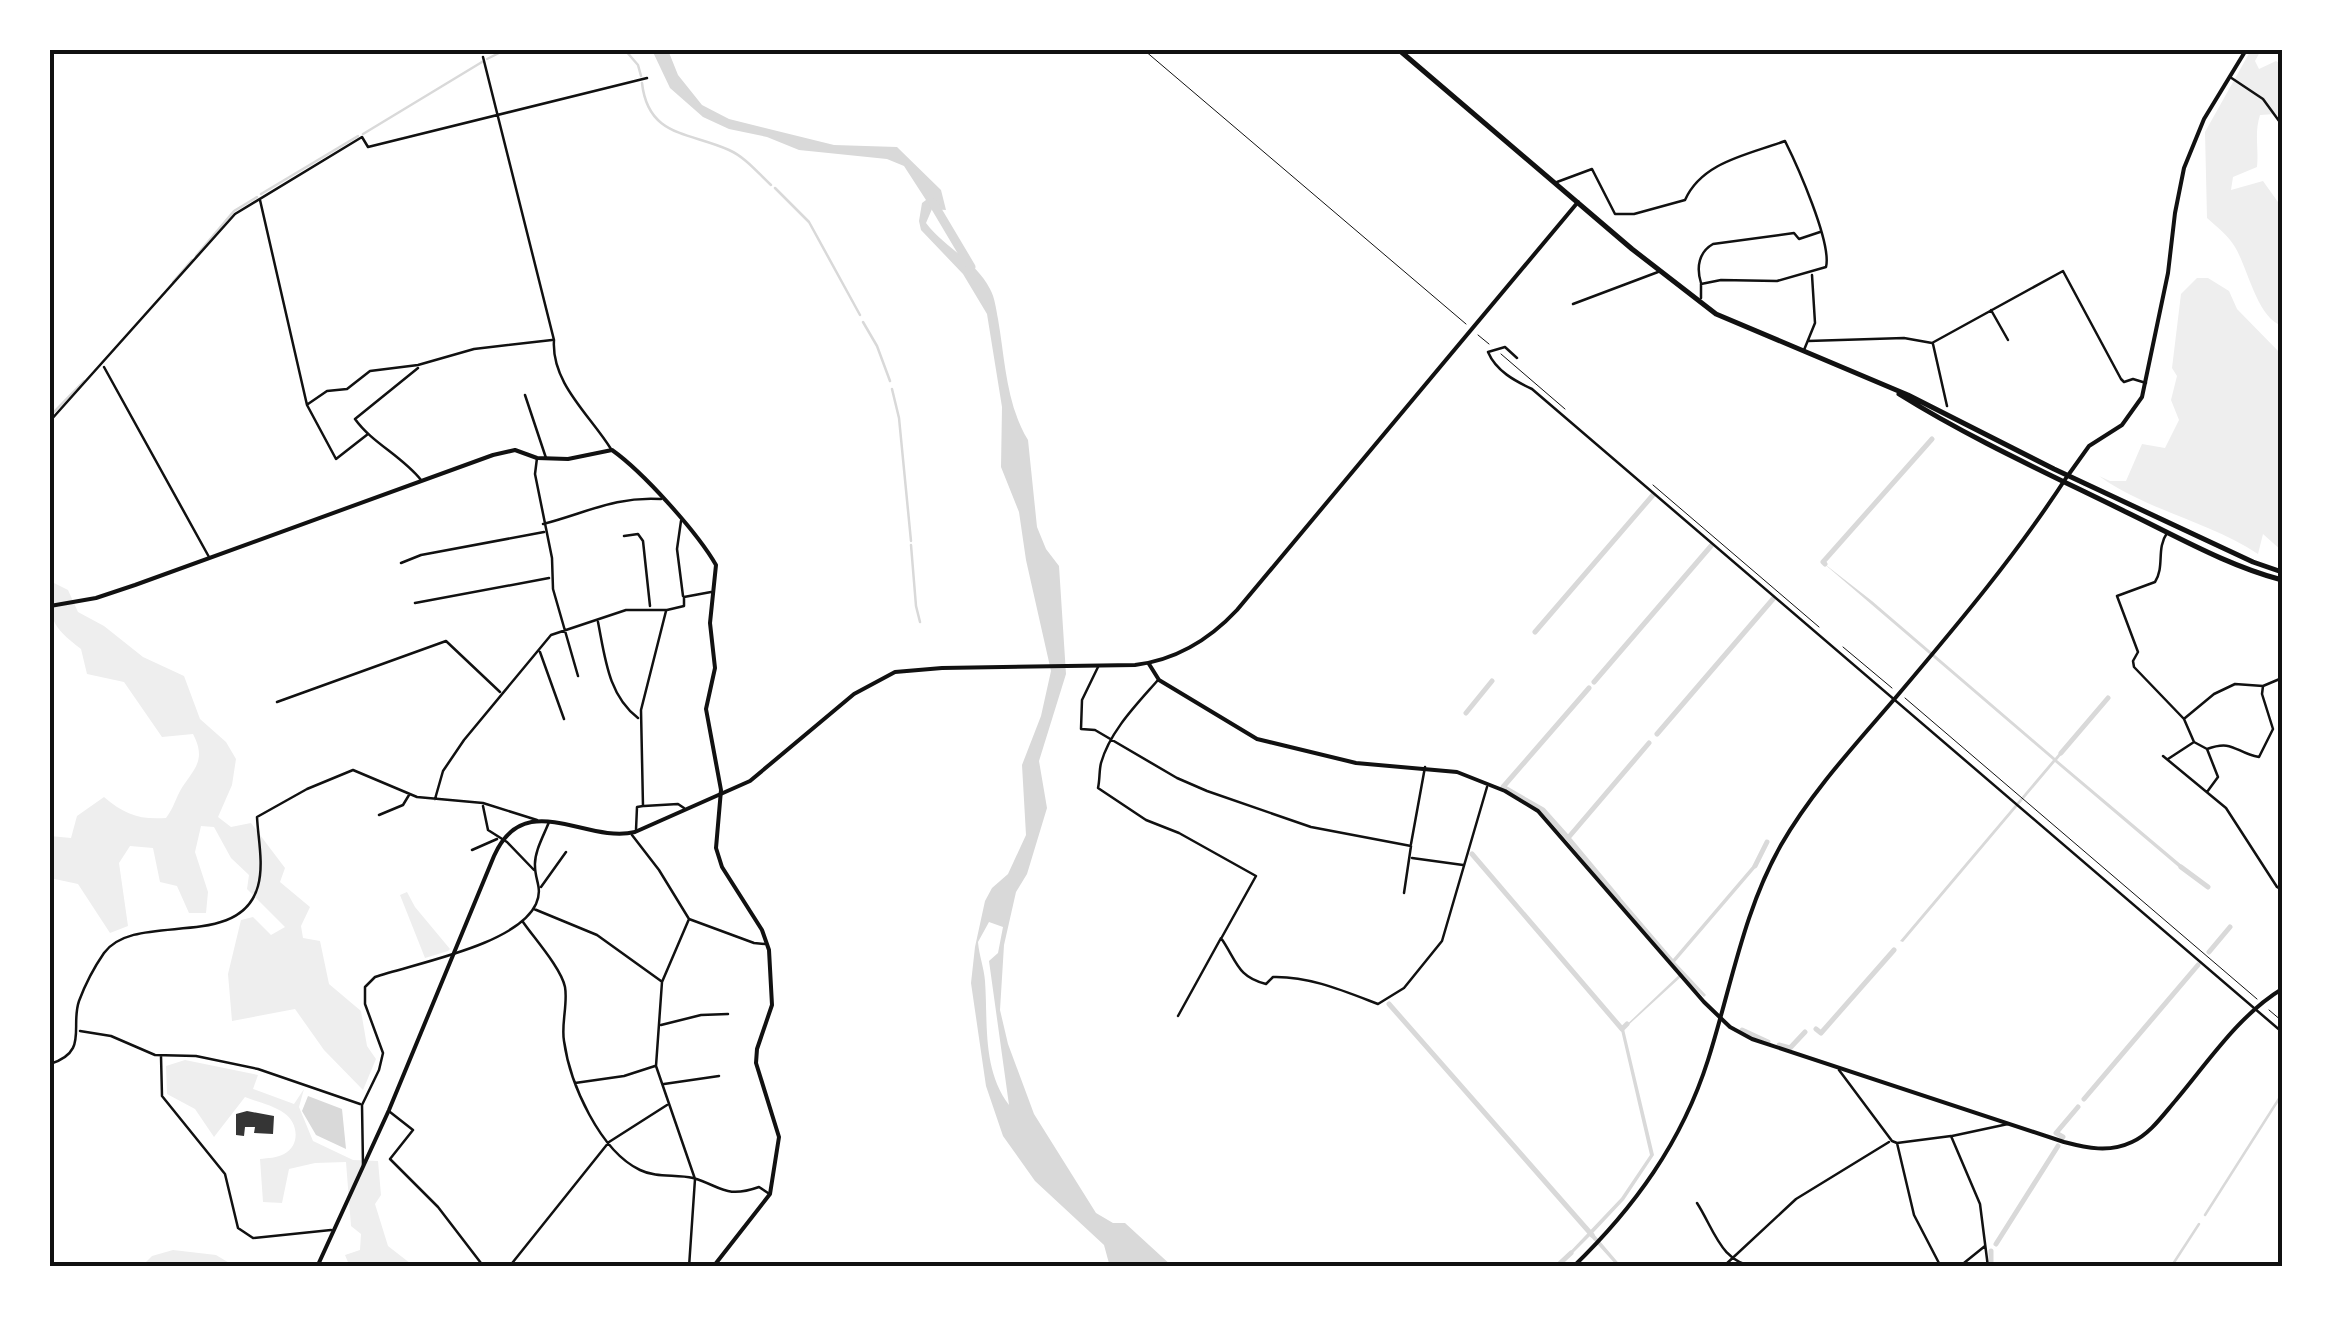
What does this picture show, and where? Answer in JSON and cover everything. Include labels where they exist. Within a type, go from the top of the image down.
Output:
[{"type":"highway","points":[[1399,50],[1700,304],[1732,322],[1888,387],[2253,562],[2282,572]]},
{"type":"highway","points":[[1888,387],[1940,420],[2064,482],[2248,570],[2282,580]]},
{"type":"street","points":[[1573,1267],[1622,1216],[1664,1157],[1693,1102],[1747,923],[1780,846],[1822,786],[2012,559],[2089,446],[2133,413],[2146,383],[2181,180],[2204,118],[2246,50]]},
{"type":"street","points":[[483,57],[554,340],[555,360],[567,387],[612,450],[681,520],[716,565],[710,623],[715,668],[706,716],[720,795],[718,856],[768,944],[772,1006],[756,1063],[779,1136],[770,1194],[713,1267]]},
{"type":"street","points":[[2229,76],[2263,99],[2282,125]]},
{"type":"street","points":[[50,420],[235,214],[362,138],[368,147],[647,78]]},
{"type":"street","points":[[1555,183],[1592,168],[1615,214],[1634,214],[1685,200],[1694,184],[1712,168],[1784,141],[1820,232],[1826,267],[1777,281],[1720,280],[1701,284]]},
{"type":"street","points":[[260,198],[307,405],[336,459],[368,434]]},
{"type":"street","points":[[50,1064],[64,1058],[73,1046],[79,1001],[115,942],[142,933],[188,930],[233,915],[250,903],[259,883],[257,816],[353,770],[409,794],[442,802],[483,803],[538,820],[604,833],[633,833],[720,795],[769,766],[868,684],[903,670],[1149,664],[1190,648],[1223,625],[1578,202]]},
{"type":"street","points":[[1700,304],[1701,256],[1713,244],[1794,233],[1799,239],[1820,232]]},
{"type":"street","points":[[1808,340],[1904,338],[1932,343],[2062,271],[2122,379],[2146,383]]},
{"type":"street","points":[[1573,304],[1660,272]]},
{"type":"street","points":[[1803,351],[1815,323],[1812,272]]},
{"type":"street","points":[[1990,309],[2008,340]]},
{"type":"street","points":[[307,405],[324,393],[346,389],[370,371],[418,365],[454,353],[554,340]]},
{"type":"street","points":[[1932,343],[1947,393],[1947,406]]},
{"type":"street","points":[[1517,358],[1505,347],[1488,352],[1513,380],[1532,390],[1897,696],[2282,1032]]},
{"type":"street","points":[[103,365],[210,558]]},
{"type":"street","points":[[418,365],[406,380],[356,416],[356,422],[422,481]]},
{"type":"street","points":[[525,395],[546,460]]},
{"type":"street","points":[[50,606],[96,598],[455,467],[512,451],[546,460],[580,458],[612,450]]},
{"type":"street","points":[[537,458],[534,474],[552,558],[551,578],[578,676]]},
{"type":"street","points":[[543,524],[582,514],[614,500],[662,499]]},
{"type":"street","points":[[434,800],[443,771],[501,693],[551,635],[626,610],[684,606],[677,549],[681,520]]},
{"type":"street","points":[[401,563],[546,532]]},
{"type":"street","points":[[2168,532],[2160,545],[2160,570],[2155,582],[2117,596],[2138,652],[2134,666],[2184,719],[2194,742],[2207,749],[2218,777],[2206,792]]},
{"type":"street","points":[[624,536],[638,534],[643,541],[651,608]]},
{"type":"street","points":[[416,603],[551,578]]},
{"type":"street","points":[[684,598],[712,592]]},
{"type":"street","points":[[643,806],[640,720],[667,610]]},
{"type":"street","points":[[597,620],[608,674],[624,707],[640,720]]},
{"type":"street","points":[[277,702],[446,642],[501,693]]},
{"type":"street","points":[[540,650],[564,719]]},
{"type":"street","points":[[1149,664],[1159,680],[1243,732],[1273,745],[1356,764],[1457,772],[1488,784],[1546,819],[1720,1018],[1752,1040],[2096,1150],[2129,1144],[2148,1131],[2260,1002],[2280,990]]},
{"type":"street","points":[[1097,666],[1082,700],[1081,729],[1095,730],[1207,791],[1310,827],[1411,846]]},
{"type":"street","points":[[2184,719],[2214,694],[2235,684],[2263,686],[2282,678]]},
{"type":"street","points":[[1159,680],[1112,740],[1100,765],[1098,788],[1146,820],[1256,876],[1178,1016]]},
{"type":"street","points":[[2207,749],[2221,744],[2235,746],[2258,757],[2273,729],[2263,686]]},
{"type":"street","points":[[2167,760],[2194,742]]},
{"type":"street","points":[[2163,756],[2226,808],[2282,890]]},
{"type":"street","points":[[1404,893],[1426,767]]},
{"type":"street","points":[[1221,938],[1242,974],[1253,981],[1266,984],[1274,977],[1283,977],[1326,984],[1378,1004],[1404,988],[1442,941],[1488,784]]},
{"type":"street","points":[[380,815],[402,805],[409,794]]},
{"type":"street","points":[[483,803],[486,826],[535,872]]},
{"type":"street","points":[[685,811],[678,804],[637,808],[633,833],[689,919],[754,943],[768,944]]},
{"type":"street","points":[[472,850],[538,820]]},
{"type":"street","points":[[540,887],[535,860],[550,821]]},
{"type":"street","points":[[318,1267],[389,1110],[500,839]]},
{"type":"street","points":[[363,1167],[362,1105],[383,1058],[365,1004],[365,986],[375,977],[500,935],[534,908],[540,887],[566,852]]},
{"type":"street","points":[[1410,858],[1465,865]]},
{"type":"street","points":[[534,908],[597,936],[662,982]]},
{"type":"street","points":[[689,919],[662,982],[656,1066],[696,1178],[689,1267]]},
{"type":"street","points":[[522,920],[564,984],[563,1040],[575,1083],[588,1112],[620,1158],[650,1174],[696,1178],[716,1189],[748,1191],[759,1187],[770,1194]]},
{"type":"street","points":[[659,1025],[701,1015],[728,1014]]},
{"type":"street","points":[[78,1030],[104,1034],[161,1056],[196,1056],[258,1069],[362,1105]]},
{"type":"street","points":[[161,1056],[162,1096],[225,1174],[238,1228],[253,1238],[333,1230]]},
{"type":"street","points":[[575,1083],[624,1076],[656,1066]]},
{"type":"street","points":[[1839,1070],[1894,1142],[1914,1215],[1941,1267]]},
{"type":"street","points":[[662,1084],[720,1076]]},
{"type":"street","points":[[509,1267],[609,1142],[668,1104]]},
{"type":"street","points":[[389,1110],[413,1130],[390,1159],[438,1207],[484,1267]]},
{"type":"street","points":[[1724,1266],[1811,1188],[1894,1142],[1951,1136],[2010,1123]]},
{"type":"street","points":[[1951,1136],[1980,1204],[1988,1267]]},
{"type":"street","points":[[1697,1203],[1712,1235],[1732,1259],[1757,1267]]},
{"type":"street","points":[[1958,1267],[1986,1245]]},
{"type":"path","points":[[1144,50],[1573,416]]},
{"type":"path","points":[[1642,475],[1824,631]]},
{"type":"path","points":[[1839,644],[2282,1021]]},
{"type":"shaded area","points":[[652,50],[668,50],[678,75],[702,105],[729,119],[834,145],[897,147],[941,190],[946,210],[932,209],[926,223],[976,270],[992,292],[1011,396],[1028,440],[1037,527],[1059,566],[1066,674],[1039,761],[1047,808],[1027,874],[1016,892],[1004,945],[1000,1010],[1034,1114],[1096,1213],[1113,1223],[1125,1223],[1173,1267],[1110,1267],[1104,1245],[1035,1181],[1003,1136],[986,1086],[971,983],[975,947],[985,901],[992,888],[1008,874],[1026,835],[1022,765],[1041,716],[1051,671],[1019,512],[1001,467],[1002,407],[987,314],[963,274],[921,230],[922,203],[926,200],[904,166],[887,159],[799,150],[767,137],[729,129],[703,117],[670,88]],"holes":[[[989,922],[1003,927],[998,953],[989,961],[1009,1105],[990,1061],[985,981],[978,942]]]},
{"type":"shaded area","points":[[2251,50],[2261,50],[2255,61],[2259,69],[2276,61],[2282,65],[2282,119],[2275,114],[2260,115],[2257,167],[2233,177],[2231,190],[2263,181],[2278,202],[2282,326],[2266,313],[2232,243],[2207,218],[2205,132]]},
{"type":"shaded area","points":[[2197,278],[2208,278],[2229,291],[2237,309],[2282,355],[2282,551],[2263,534],[2258,554],[2137,498],[2099,476],[2126,481],[2142,444],[2165,448],[2179,420],[2171,400],[2177,376],[2172,368],[2181,294]]},
{"type":"shaded area","points":[[1822,562],[2055,758],[2060,752],[2057,760],[2184,867],[2182,870],[2055,762],[1900,941],[2053,760]]},
{"type":"shaded area","points":[[50,581],[68,590],[78,612],[104,626],[143,657],[184,676],[200,719],[226,742],[236,759],[232,785],[218,817],[231,827],[251,823],[285,868],[280,882],[310,907],[301,926],[303,938],[320,941],[329,984],[361,1011],[367,1046],[376,1059],[363,1090],[324,1050],[295,1009],[232,1021],[228,974],[241,920],[253,917],[271,935],[285,927],[247,889],[249,875],[231,858],[214,827],[201,826],[195,852],[208,892],[206,913],[189,913],[177,886],[160,882],[153,848],[130,846],[119,863],[128,926],[110,933],[78,884],[50,878],[50,836],[71,838],[77,816],[104,797],[132,815],[166,818],[196,767],[199,753],[193,734],[162,737],[124,682],[87,674],[81,649],[54,621]]},
{"type":"shaded area","points":[[1755,863],[1758,865],[1675,962],[1706,995],[1682,976],[1624,1029],[1654,1155],[1624,1200],[1593,1233],[1622,1267],[1590,1236],[1567,1259],[1621,1198],[1650,1155],[1621,1030],[1681,973],[1617,899],[1620,897],[1673,959]]},
{"type":"shaded area","points":[[407,892],[448,951],[425,958],[400,895]]},
{"type":"shaded area","points":[[185,1060],[258,1075],[253,1089],[294,1104],[304,1089],[299,1107],[313,1141],[353,1160],[378,1161],[381,1195],[375,1204],[388,1246],[415,1267],[350,1267],[345,1255],[360,1250],[361,1234],[351,1226],[346,1162],[289,1169],[282,1203],[263,1202],[260,1159],[289,1150],[296,1134],[292,1122],[280,1110],[245,1097],[214,1137],[195,1109],[167,1094],[166,1066]]},
{"type":"shaded area","points":[[308,1096],[342,1109],[346,1149],[316,1135],[302,1111]]},
{"type":"shaded area","points":[[173,1250],[216,1255],[236,1267],[141,1267],[152,1256]]},
{"type":"building","points":[[247,1111],[274,1116],[273,1134],[254,1133],[255,1127],[245,1127],[244,1136],[236,1135],[236,1114]]},
{"type":"waterway","points":[[487,59],[505,50]]},
{"type":"waterway","points":[[625,50],[638,65],[641,76]]},
{"type":"waterway","points":[[363,134],[482,62]]},
{"type":"waterway","points":[[642,83],[652,114],[662,123],[735,153],[771,185]]},
{"type":"waterway","points":[[261,194],[358,136]]},
{"type":"waterway","points":[[775,188],[809,222],[860,315]]},
{"type":"waterway","points":[[196,256],[234,211],[257,197]]},
{"type":"waterway","points":[[933,203],[971,267]]},
{"type":"waterway","points":[[173,282],[192,260]]},
{"type":"waterway","points":[[863,322],[890,381]]},
{"type":"waterway","points":[[50,416],[84,381]]},
{"type":"waterway","points":[[892,389],[899,418],[911,541]]},
{"type":"waterway","points":[[1825,564],[1932,439]]},
{"type":"waterway","points":[[1535,632],[1653,495]]},
{"type":"waterway","points":[[911,545],[920,622]]},
{"type":"waterway","points":[[1594,682],[1711,546]]},
{"type":"waterway","points":[[1657,734],[1773,599]]},
{"type":"waterway","points":[[1466,713],[1492,681]]},
{"type":"waterway","points":[[1568,838],[1543,810],[1503,787],[1589,688]]},
{"type":"waterway","points":[[2061,753],[2108,698]]},
{"type":"waterway","points":[[1618,898],[1568,838],[1649,743]]},
{"type":"waterway","points":[[1755,866],[1767,842]]},
{"type":"waterway","points":[[1472,854],[1622,1029],[1627,1024]]},
{"type":"waterway","points":[[2181,867],[2208,887]]},
{"type":"waterway","points":[[2209,952],[2230,927]]},
{"type":"waterway","points":[[1816,1029],[1821,1033],[1894,950]]},
{"type":"waterway","points":[[2084,1099],[2198,965]]},
{"type":"waterway","points":[[1389,1004],[1592,1235]]},
{"type":"waterway","points":[[1742,1030],[1768,1042]]},
{"type":"waterway","points":[[1779,1045],[1790,1048],[1805,1032]]},
{"type":"waterway","points":[[2205,1215],[2282,1094]]},
{"type":"waterway","points":[[2063,1137],[2056,1133],[2078,1107]]},
{"type":"waterway","points":[[1996,1244],[2058,1146]]},
{"type":"waterway","points":[[2171,1267],[2199,1224]]},
{"type":"waterway","points":[[1991,1251],[1991,1267]]},
{"type":"waterway","points":[[1556,1267],[1571,1253]]}]
